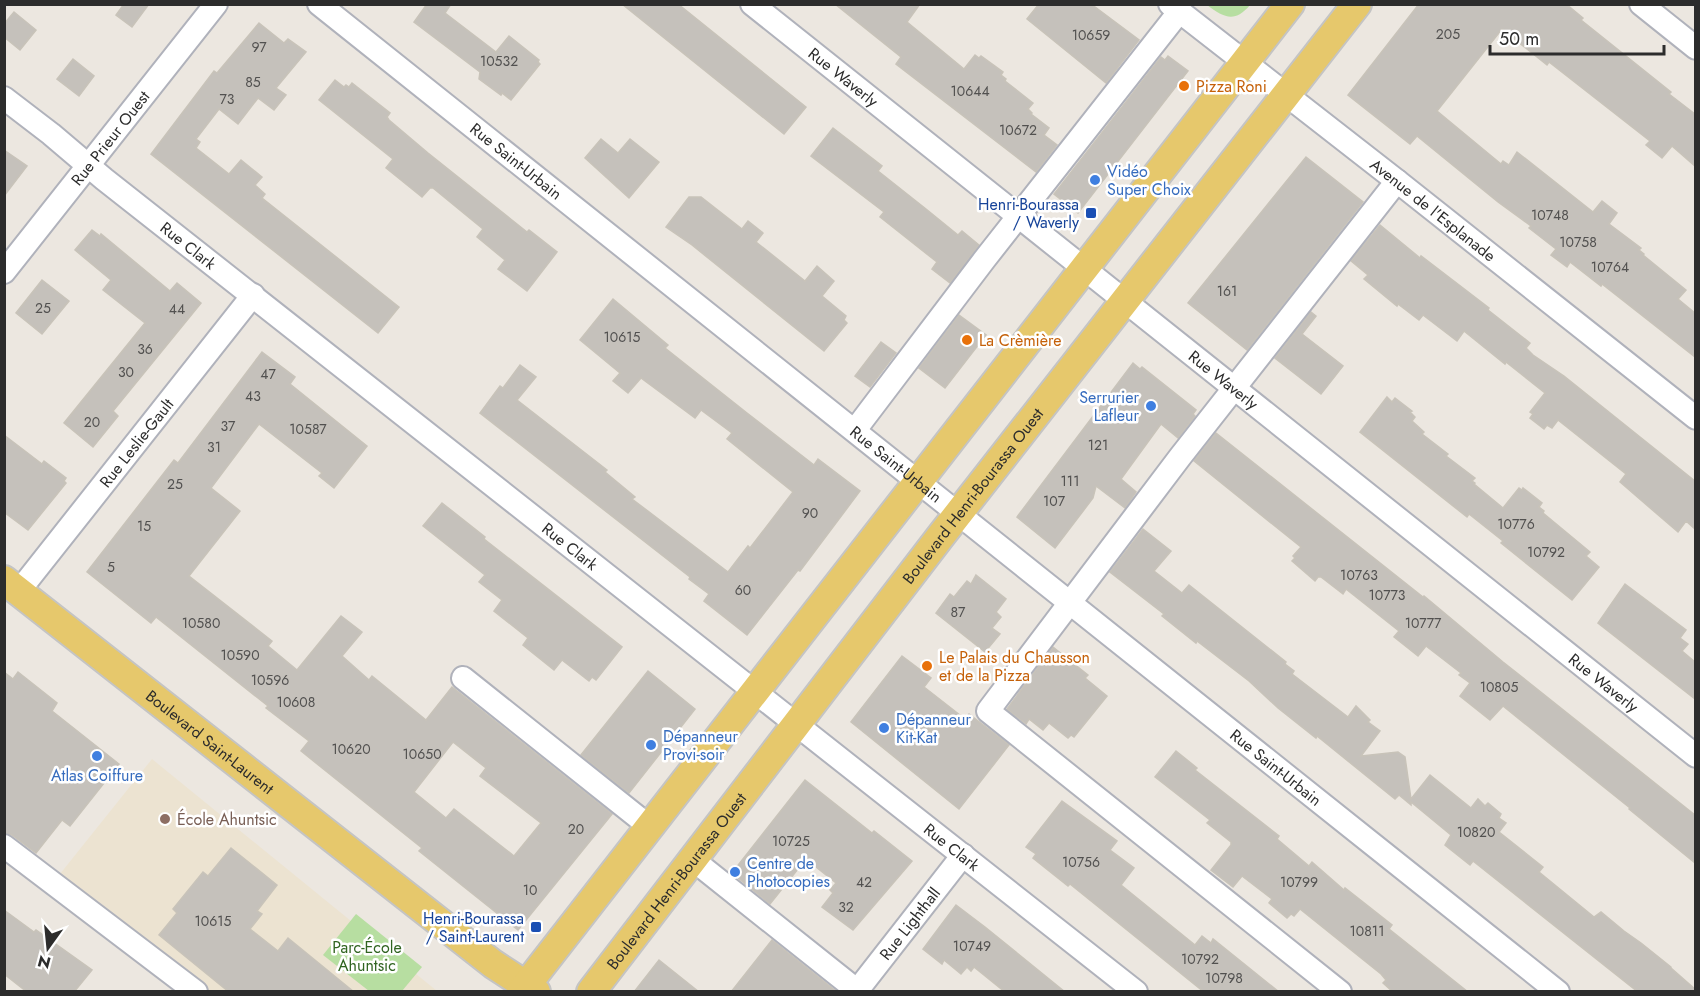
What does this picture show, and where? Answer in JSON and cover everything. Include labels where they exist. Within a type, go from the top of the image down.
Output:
[{"type":"main road","points":[[526,990],[756,690],[1290,4]]},
{"type":"main road","name":"Boulevard Henri-Bourassa Ouest","points":[[591,992],[958,514],[1357,4]]},
{"type":"main road","name":"Boulevard Saint-Laurent","points":[[12,586],[526,990]]},
{"type":"street","name":"Rue Prieur Ouest","points":[[4,272],[216,4]]},
{"type":"street","name":"Rue Saint-Urbain","points":[[319,4],[1558,992]]},
{"type":"street","name":"Rue Waverly","points":[[752,4],[1695,756]]},
{"type":"street","points":[[1641,4],[1695,48]]},
{"type":"street","points":[[855,430],[1174,8]]},
{"type":"street","name":"Avenue de l'Esplanade","points":[[1174,8],[1397,181],[1695,418]]},
{"type":"street","name":"Rue Clark","points":[[4,98],[1136,992]]},
{"type":"street","points":[[1340,992],[988,711],[1234,388],[1397,181]]},
{"type":"street","name":"Rue Leslie-Gault","points":[[12,586],[253,295]]},
{"type":"street","points":[[463,678],[650,827]]},
{"type":"street","points":[[4,846],[195,992]]},
{"type":"street","name":"Rue Lighthall","points":[[857,991],[963,855]]},
{"type":"street","points":[[692,859],[857,991]]},
{"type":"shaded area","name":"École Ahuntsic","points":[[152,759],[437,991],[198,991],[56,879]]},
{"type":"green space","points":[[1207,5],[1250,5],[1245,11],[1229,17]]},
{"type":"green space","name":"Parc-École Ahuntsic","points":[[356,914],[422,967],[402,991],[369,991],[323,955]]},
{"type":"building","points":[[124,4],[149,4],[132,27],[116,15]]},
{"type":"building","points":[[427,4],[451,4],[445,13],[496,52],[509,36],[539,60],[540,64],[511,100],[502,93],[501,95],[479,79],[480,72],[414,22]]},
{"type":"building","points":[[622,4],[678,4],[806,107],[784,134]]},
{"type":"building","points":[[835,4],[920,4],[907,22],[964,69],[975,55],[979,58],[981,56],[1003,72],[1001,75],[1006,79],[1005,81],[1033,103],[1028,109],[1049,128],[1044,135],[1057,145],[1036,172],[896,64],[901,57]]},
{"type":"building","points":[[1039,4],[1091,4],[1139,40],[1106,83],[1027,19]]},
{"type":"building","points":[[1419,4],[1566,4],[1583,18],[1581,20],[1695,114],[1695,166],[1672,146],[1662,158],[1646,145],[1650,141],[1549,62],[1547,65],[1502,29],[1437,111],[1501,164],[1503,161],[1509,165],[1517,152],[1593,212],[1602,201],[1617,213],[1609,224],[1641,248],[1639,250],[1643,255],[1686,290],[1678,299],[1695,313],[1695,357],[1602,284],[1601,286],[1570,262],[1567,267],[1551,255],[1556,249],[1529,228],[1531,226],[1417,136],[1410,144],[1348,95]]},
{"type":"building","points":[[14,12],[36,30],[20,50],[4,37],[4,24]]},
{"type":"building","points":[[259,23],[284,43],[288,39],[306,52],[276,88],[286,95],[274,110],[258,98],[238,124],[219,109],[196,139],[200,142],[196,148],[229,174],[241,160],[262,177],[255,185],[265,194],[262,198],[399,307],[378,333],[151,154],[214,71],[217,73]]},
{"type":"building","points":[[1168,56],[1188,71],[1078,213],[1054,194],[1161,57],[1165,60]]},
{"type":"building","points":[[73,59],[94,76],[79,96],[57,79]]},
{"type":"building","points":[[335,80],[344,87],[346,85],[349,87],[352,83],[390,113],[387,117],[389,120],[428,153],[527,232],[529,230],[557,252],[527,291],[498,269],[505,260],[477,237],[483,229],[433,188],[430,188],[422,197],[386,168],[393,159],[319,100]]},
{"type":"building","points":[[833,128],[882,166],[878,171],[958,235],[962,231],[979,245],[950,283],[932,269],[937,262],[880,217],[884,212],[811,156]]},
{"type":"building","points":[[601,139],[618,153],[630,139],[659,162],[629,198],[585,158]]},
{"type":"building","points":[[4,150],[27,166],[4,196]]},
{"type":"building","points":[[1306,157],[1363,202],[1247,350],[1188,303]]},
{"type":"building","points":[[689,197],[701,197],[742,229],[748,221],[763,233],[756,242],[805,281],[817,266],[834,281],[822,296],[846,316],[844,320],[847,323],[824,351],[692,245],[666,227]]},
{"type":"building","points":[[1380,225],[1420,258],[1421,256],[1489,308],[1488,310],[1530,343],[1526,348],[1533,355],[1564,376],[1695,481],[1695,529],[1686,521],[1678,532],[1620,482],[1626,474],[1558,420],[1552,428],[1547,425],[1544,429],[1530,418],[1533,414],[1530,412],[1545,393],[1506,362],[1505,364],[1464,331],[1457,341],[1423,315],[1419,320],[1398,304],[1397,306],[1364,279],[1368,275],[1351,261]]},
{"type":"building","points":[[92,230],[100,236],[101,234],[170,291],[177,283],[201,303],[113,411],[118,416],[93,447],[64,423],[145,323],[103,290],[111,280],[75,250]]},
{"type":"building","points":[[42,280],[69,301],[42,334],[16,313]]},
{"type":"building","points":[[613,299],[668,345],[665,348],[747,413],[814,465],[818,459],[860,491],[800,571],[798,570],[747,635],[704,601],[709,594],[689,579],[690,577],[480,413],[500,386],[503,388],[520,365],[536,377],[517,400],[607,470],[605,472],[635,497],[632,499],[728,572],[748,546],[750,548],[793,492],[727,439],[732,433],[701,410],[695,418],[641,378],[628,393],[613,381],[620,373],[580,340]]},
{"type":"building","points":[[1311,312],[1316,316],[1302,334],[1343,366],[1321,394],[1275,358]]},
{"type":"building","points":[[959,315],[986,335],[945,388],[919,368]]},
{"type":"building","points":[[881,342],[896,353],[870,387],[855,376]]},
{"type":"building","points":[[262,352],[295,377],[290,384],[367,446],[334,488],[319,476],[322,473],[259,424],[211,488],[240,511],[189,576],[272,641],[268,646],[297,670],[341,616],[362,632],[342,656],[369,680],[372,676],[426,720],[452,687],[612,814],[518,930],[419,851],[422,848],[301,751],[309,741],[266,708],[268,706],[156,617],[151,623],[87,572],[174,460],[178,463]],"holes":[[[453,742],[486,768],[480,776],[541,823],[514,856],[454,809],[446,818],[414,792]]]},
{"type":"building","points":[[1133,363],[1140,369],[1142,367],[1196,410],[1193,414],[1195,416],[1178,438],[1161,424],[1121,479],[1136,492],[1125,508],[1096,486],[1093,498],[1055,548],[1017,517]]},
{"type":"building","points":[[1387,397],[1392,402],[1395,398],[1412,411],[1410,412],[1415,417],[1412,421],[1424,432],[1422,434],[1475,478],[1472,481],[1474,484],[1503,508],[1519,488],[1522,490],[1523,488],[1542,503],[1539,507],[1544,511],[1543,513],[1590,552],[1586,556],[1599,567],[1572,600],[1469,514],[1467,517],[1360,432]]},
{"type":"building","points":[[1216,433],[1424,596],[1695,815],[1695,863],[1503,706],[1490,720],[1460,696],[1470,683],[1459,675],[1461,673],[1426,646],[1418,656],[1394,637],[1399,631],[1346,589],[1343,594],[1321,577],[1315,581],[1292,561],[1295,558],[1293,556],[1301,547],[1194,461]]},
{"type":"building","points":[[4,435],[42,464],[44,461],[66,478],[64,481],[66,483],[28,530],[4,512]]},
{"type":"building","points":[[442,503],[485,537],[484,539],[622,647],[596,680],[592,677],[589,681],[562,660],[554,670],[523,645],[528,638],[494,611],[502,600],[479,582],[485,575],[423,526]]},
{"type":"building","points":[[1143,529],[1171,551],[1154,571],[1182,593],[1189,585],[1286,662],[1285,664],[1294,671],[1292,674],[1348,717],[1356,706],[1370,720],[1368,722],[1380,731],[1361,756],[1398,752],[1405,757],[1411,799],[1430,775],[1471,808],[1478,799],[1485,806],[1488,803],[1501,814],[1499,818],[1506,823],[1499,832],[1543,867],[1539,872],[1594,917],[1601,912],[1671,967],[1695,989],[1695,992],[1638,992],[1473,861],[1470,865],[1445,845],[1451,835],[1411,802],[1411,805],[1399,795],[1395,799],[1317,736],[1316,738],[1278,708],[1249,681],[1162,616],[1164,614],[1110,572]]},
{"type":"building","points":[[976,575],[1006,599],[996,612],[1001,617],[992,628],[1000,634],[985,652],[936,613],[950,594],[954,597],[967,581],[971,584]]},
{"type":"building","points":[[1625,584],[1686,630],[1680,638],[1688,644],[1682,651],[1695,662],[1695,699],[1598,623]]},
{"type":"building","points":[[1053,647],[1088,675],[1085,678],[1107,696],[1074,737],[1071,735],[1068,738],[1049,723],[1043,730],[1029,719],[1026,724],[1007,709]]},
{"type":"building","points":[[902,656],[931,678],[924,687],[965,719],[969,714],[1009,745],[959,809],[851,722]]},
{"type":"building","points":[[648,671],[695,709],[629,793],[581,755]]},
{"type":"building","points":[[4,672],[13,679],[18,672],[57,703],[52,711],[119,764],[70,826],[62,820],[36,853],[12,835],[4,833]]},
{"type":"building","points":[[1176,751],[1197,768],[1195,770],[1279,836],[1277,839],[1309,866],[1312,862],[1344,890],[1345,888],[1392,925],[1389,929],[1468,992],[1393,992],[1383,983],[1386,980],[1381,974],[1300,909],[1294,916],[1291,914],[1287,918],[1269,903],[1272,899],[1242,876],[1233,887],[1211,870],[1231,842],[1207,823],[1210,820],[1155,777]]},
{"type":"building","points":[[805,780],[872,833],[874,831],[912,861],[853,930],[822,907],[833,893],[830,890],[836,883],[806,859],[770,904],[732,873]]},
{"type":"building","points":[[1062,801],[1117,841],[1110,850],[1134,868],[1121,885],[1195,945],[1202,936],[1211,943],[1213,939],[1279,992],[1204,992],[1070,884],[1068,886],[1033,858],[1036,854],[1026,847]]},
{"type":"building","points":[[231,848],[277,885],[257,911],[262,914],[250,929],[278,951],[288,938],[354,992],[229,992],[159,935],[177,913],[173,909],[203,872],[208,876]]},
{"type":"building","points":[[956,905],[1065,992],[1005,992],[974,967],[971,971],[967,967],[961,974],[944,960],[942,964],[923,949]]},
{"type":"building","points":[[4,910],[92,970],[74,992],[27,992],[4,974]]},
{"type":"building","points":[[772,940],[837,992],[731,992]]},
{"type":"building","points":[[659,960],[699,992],[634,992]]},
{"type":"place","name":"Pizza Roni","points":[[1184,86]]},
{"type":"place","name":"Vidéo Super Choix","points":[[1095,180]]},
{"type":"place","name":"Henri-Bourassa / Waverly","points":[[1091,213]]},
{"type":"place","name":"La Crèmière","points":[[967,340]]},
{"type":"place","name":"Serrurier Lafleur","points":[[1151,406]]},
{"type":"place","name":"Le Palais du Chausson et de la Pizza","points":[[927,666]]},
{"type":"place","name":"Dépanneur Kit-Kat","points":[[884,728]]},
{"type":"place","name":"Dépanneur Provi-soir","points":[[651,745]]},
{"type":"place","name":"Atlas Coiffure","points":[[97,756]]},
{"type":"place","name":"École Ahuntsic","points":[[165,819]]},
{"type":"place","name":"Centre de Photocopies","points":[[735,872]]},
{"type":"place","name":"Henri-Bourassa / Saint-Laurent","points":[[536,927]]}]
